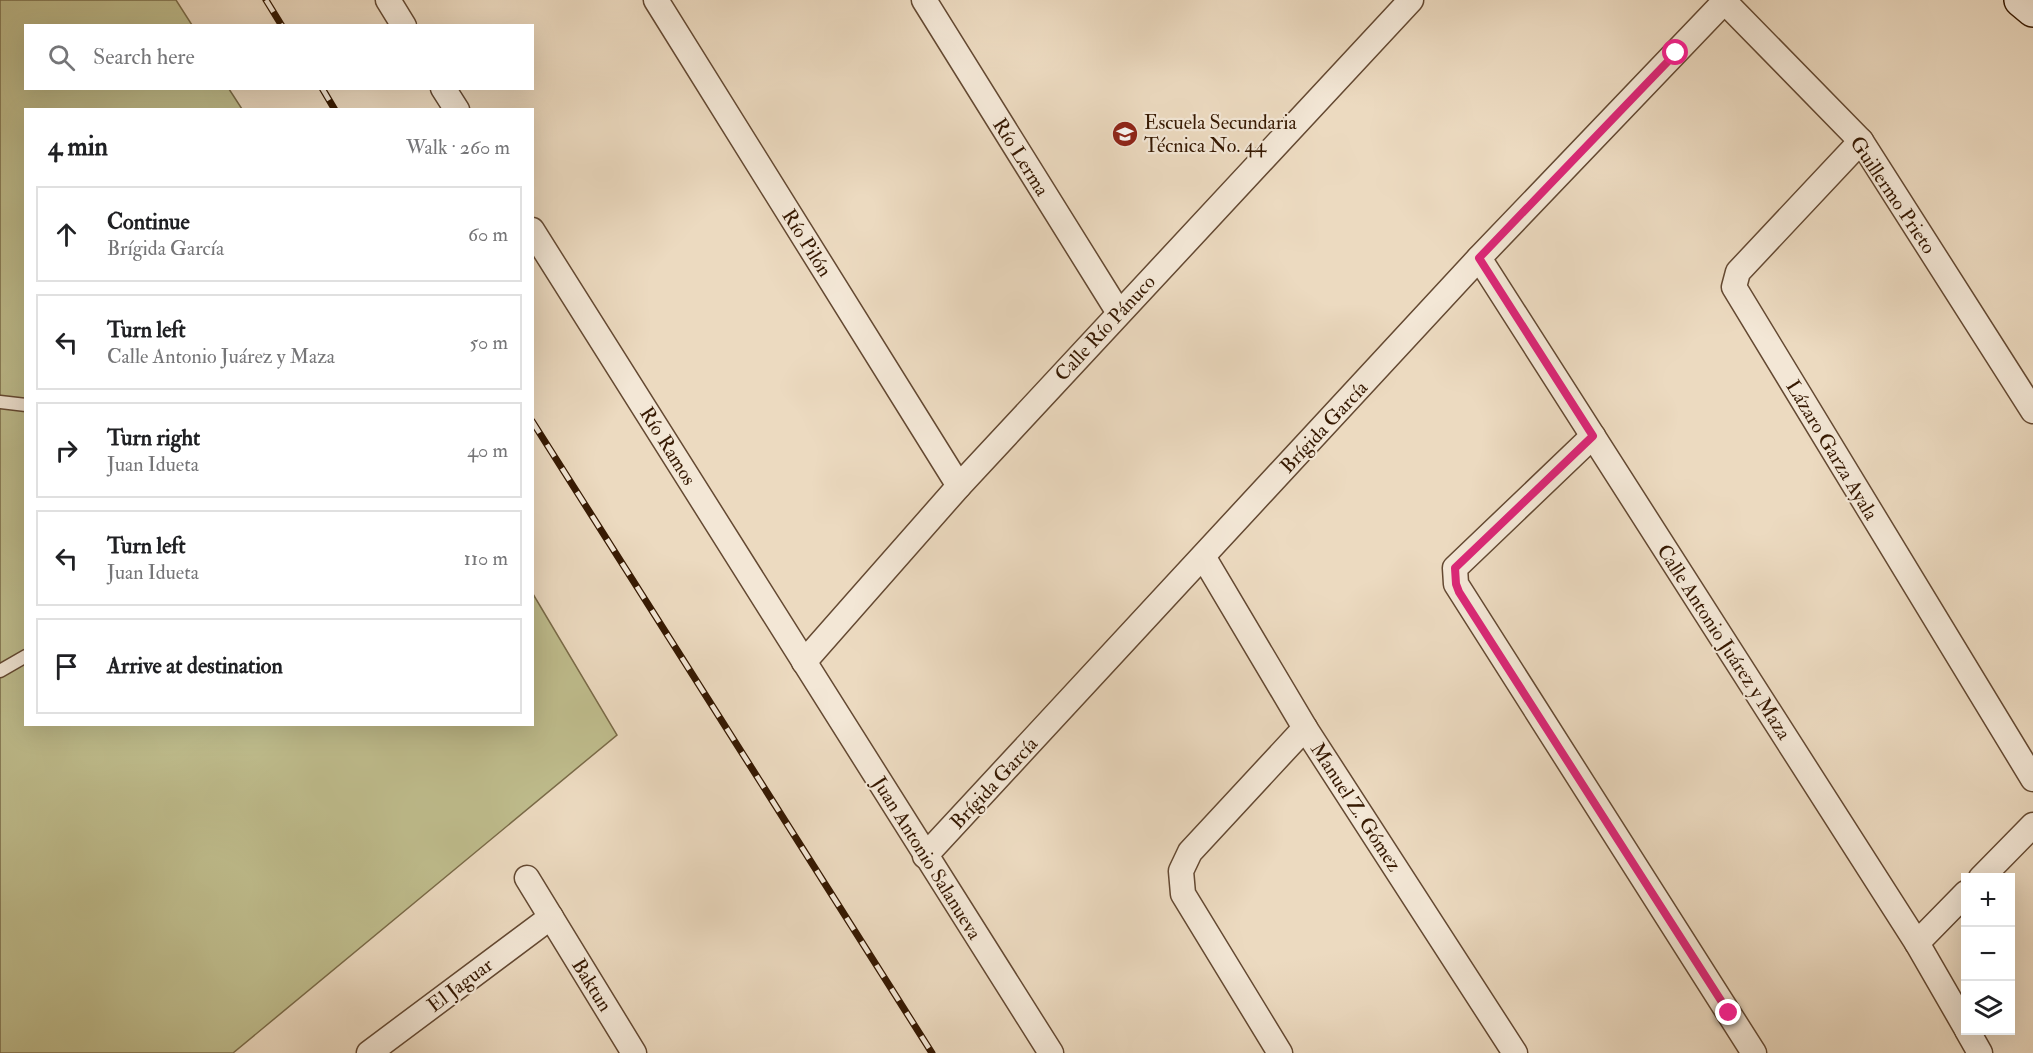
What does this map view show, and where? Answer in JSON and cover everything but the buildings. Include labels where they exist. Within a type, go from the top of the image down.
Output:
[{"type":"street","points":[[388,0],[403,24]]},
{"type":"street","name":"Río Pilón","points":[[656,0],[959,486]]},
{"type":"street","name":"Río Lerma","points":[[924,0],[1119,313]]},
{"type":"street","name":"Calle Río Pánuco","points":[[804,662],[959,486],[1411,0]]},
{"type":"street","points":[[2020,0],[2033,10]]},
{"type":"street","name":"Guillermo Prieto","points":[[1725,1],[1861,141],[2033,411]]},
{"type":"street","name":"Brígida García","points":[[925,856],[1204,558],[1479,258],[1725,1]]},
{"type":"street","points":[[444,90],[456,108]]},
{"type":"street","name":"Lázaro Garza Ayala","points":[[1861,141],[1738,272],[1733,281],[1734,287],[2033,779]]},
{"type":"street","name":"Río Ramos","points":[[534,233],[804,662]]},
{"type":"street","name":"Calle Antonio Juárez y Maza","points":[[1479,258],[1917,943],[1961,1020]]},
{"type":"street","points":[[1593,436],[1455,568],[1456,584],[1754,1053]]},
{"type":"street","name":"Manuel Z. Gómez","points":[[1204,558],[1305,728],[1515,1053]]},
{"type":"street","name":"Juan Antonio Salanueva","points":[[804,662],[1051,1053]]},
{"type":"street","points":[[1280,1053],[1183,894],[1181,871],[1190,852],[1305,728]]},
{"type":"street","points":[[1986,873],[2033,825]]},
{"type":"street","name":"Baktun","points":[[527,878],[634,1053]]},
{"type":"street","points":[[1917,943],[1961,897]]},
{"type":"street","name":"El Jaguar","points":[[369,1053],[550,917]]},
{"type":"street","name":"Calle Antonio Juárez y Maza","points":[[1970,1035],[1980,1053]]},
{"type":"lane","points":[[0,402],[24,405]]},
{"type":"lane","points":[[0,671],[24,657]]},
{"type":"shaded area","points":[[0,0],[176,0],[191,24],[24,24],[24,90],[230,90],[241,108],[24,108],[24,726],[534,726],[534,596],[617,735],[233,1053],[0,1053]]},
{"type":"railway","points":[[266,0],[281,24]]},
{"type":"railway","points":[[323,90],[334,108]]},
{"type":"railway","points":[[534,424],[932,1053]]},
{"type":"place","name":"Escuela Secundaria Técnica No. 44","points":[[1125,134]]},
{"type":"route","points":[[1676,53],[1479,258],[1593,436],[1455,568],[1454,574],[1459,592],[1729,1013]]}]
